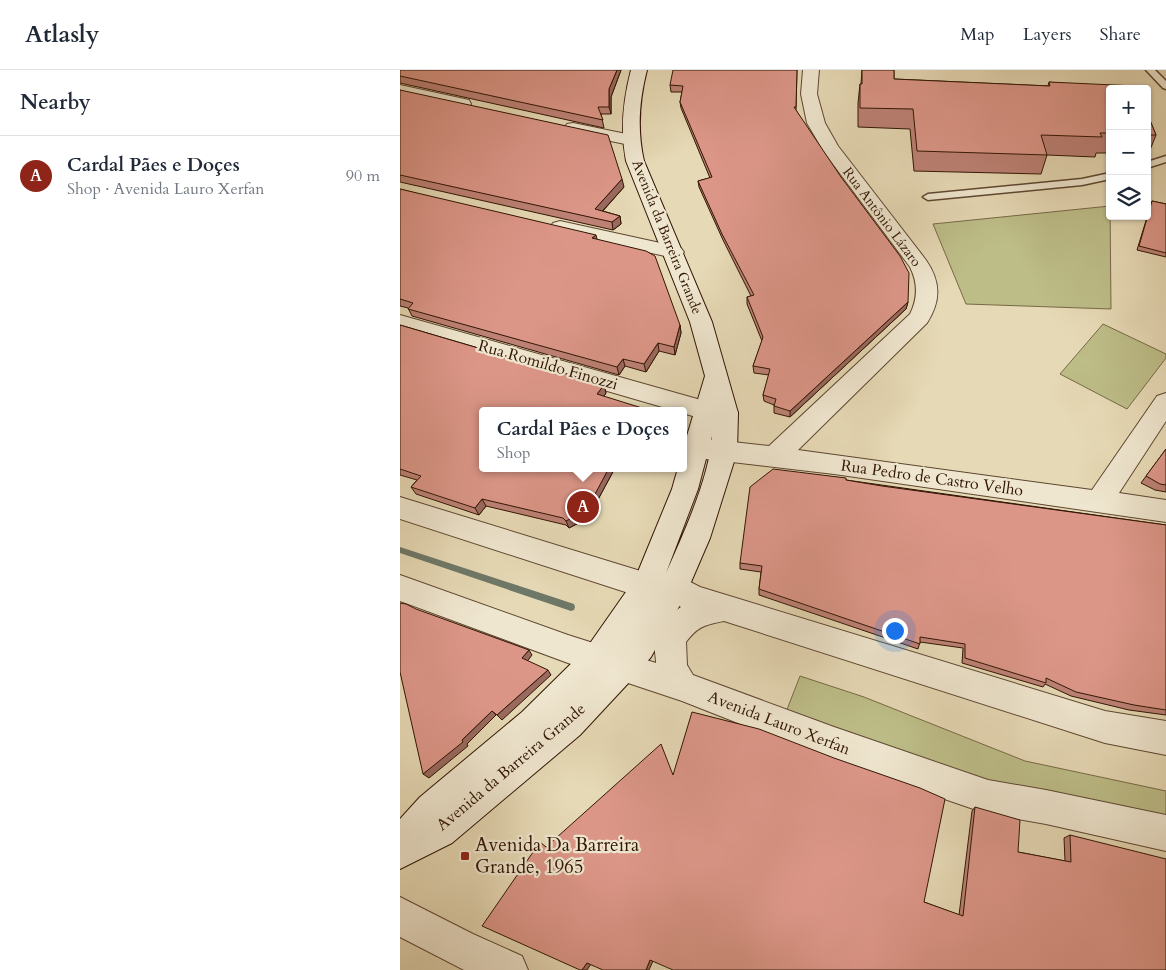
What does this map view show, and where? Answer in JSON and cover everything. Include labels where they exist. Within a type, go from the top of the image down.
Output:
[{"type":"street","name":"Avenida da Barreira Grande","points":[[400,846],[432,809],[534,723],[610,663],[640,646],[661,586],[696,538],[717,412],[717,373],[701,322],[674,252],[635,161],[630,140],[630,112],[639,70]]},
{"type":"street","name":"Rua Antônio Lázaro","points":[[774,457],[919,318],[926,305],[929,289],[926,276],[919,265],[830,148],[816,123],[809,94],[811,70]]},
{"type":"street","points":[[400,90],[476,107]]},
{"type":"street","points":[[559,125],[630,140]]},
{"type":"street","points":[[543,223],[674,252]]},
{"type":"street","name":"Rua Romildo Finozzi","points":[[400,323],[717,412]]},
{"type":"street","points":[[1098,502],[1166,402]]},
{"type":"street","name":"Rua Pedro de Castro Velho","points":[[710,450],[774,457],[1166,512]]},
{"type":"street","points":[[400,508],[661,586],[692,598],[1105,727],[1166,738]]},
{"type":"street","name":"Avenida Lauro Xerfan","points":[[400,588],[610,663],[682,686],[834,744],[988,797],[1046,807],[1166,833]]},
{"type":"street","points":[[682,686],[672,667],[670,638],[682,622],[696,612],[724,608]]},
{"type":"street","name":"Avenida da Barreira Grande","points":[[400,851],[439,830],[560,730],[610,663]]},
{"type":"street","points":[[400,916],[459,948],[508,970]]},
{"type":"lane","points":[[1150,70],[1166,86]]},
{"type":"lane","points":[[1151,164],[1166,159]]},
{"type":"lane","points":[[928,197],[1082,182],[1106,177]]},
{"type":"green space","points":[[1106,206],[1106,220],[1110,220],[1111,309],[966,304],[933,224]]},
{"type":"green space","points":[[1103,324],[1166,354],[1166,358],[1127,409],[1060,374]]},
{"type":"green space","points":[[800,676],[864,697],[1025,761],[1166,791],[1166,850],[786,712]]},
{"type":"building","points":[[400,70],[617,70],[609,89],[609,107],[598,107],[603,120],[400,76]]},
{"type":"building","points":[[673,70],[797,70],[796,107],[794,107],[841,177],[900,256],[909,273],[908,302],[790,411],[774,406],[776,399],[763,395],[770,369],[753,366],[763,337],[747,297],[754,295],[722,234],[698,181],[712,177],[680,102],[683,86],[670,85]]},
{"type":"building","points":[[862,70],[894,70],[894,79],[1050,86],[1049,82],[1114,85],[1106,85],[1106,133],[1100,133],[1102,137],[1041,135],[1047,155],[917,151],[913,109],[860,108],[860,84],[862,84]]},
{"type":"building","points":[[400,90],[608,135],[622,179],[595,209],[620,216],[612,222],[400,175]]},
{"type":"building","points":[[1151,123],[1156,135],[1151,135]]},
{"type":"building","points":[[400,189],[596,235],[592,238],[646,251],[655,256],[680,325],[674,347],[658,343],[644,364],[623,359],[617,367],[408,309],[413,303],[400,299]]},
{"type":"building","points":[[1152,201],[1166,204],[1166,253],[1139,246],[1147,220],[1151,220]]},
{"type":"building","points":[[400,325],[604,385],[597,394],[639,407],[479,407],[479,472],[607,472],[586,511],[566,521],[563,518],[482,499],[475,508],[411,487],[421,476],[400,469]]},
{"type":"building","points":[[1166,449],[1166,485],[1160,484],[1146,476]]},
{"type":"building","points":[[773,469],[1166,525],[1166,710],[1076,692],[1046,678],[1046,683],[965,658],[965,644],[920,637],[920,644],[759,589],[762,566],[740,563],[750,487]]},
{"type":"building","points":[[400,603],[529,650],[522,658],[548,670],[497,715],[492,711],[462,740],[463,742],[423,774],[400,672]]},
{"type":"building","points":[[692,712],[759,729],[945,799],[924,902],[963,916],[975,807],[1020,820],[1018,852],[1071,862],[1070,835],[1166,859],[1166,970],[673,970],[650,960],[646,970],[603,970],[587,963],[580,970],[482,926],[540,842],[546,847],[661,744],[673,775]]},
{"type":"waterway","points":[[400,550],[571,607]]},
{"type":"place","name":"Cardal Pães e Doçes","points":[[583,507]]},
{"type":"place","name":"Avenida Da Barreira Grande, 1965","points":[[465,856]]}]
